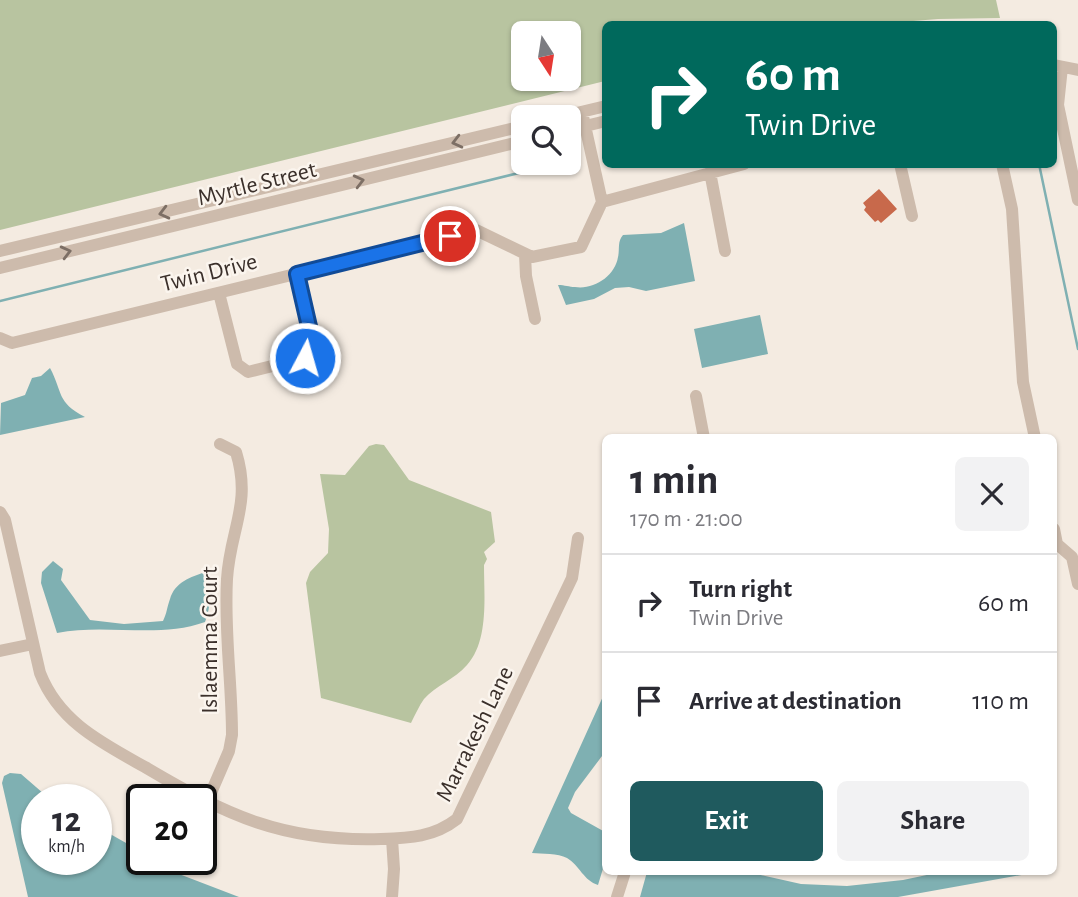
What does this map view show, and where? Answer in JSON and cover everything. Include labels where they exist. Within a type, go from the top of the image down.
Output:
[{"type":"street","points":[[1078,70],[1058,66],[1058,105],[1078,200]]},
{"type":"street","points":[[535,319],[526,276],[525,254],[532,257],[581,247],[602,202],[582,112],[602,107]]},
{"type":"street","points":[[581,127],[602,122]]},
{"type":"street","name":"Myrtle Street","points":[[0,251],[511,129]]},
{"type":"street","name":"Myrtle Street","points":[[0,268],[511,144]]},
{"type":"street","points":[[602,202],[727,168]]},
{"type":"street","points":[[901,168],[912,216]]},
{"type":"street","points":[[1003,168],[1013,209],[1023,382],[1034,434]]},
{"type":"street","points":[[710,172],[725,251]]},
{"type":"street","name":"Twin Drive","points":[[0,338],[12,343],[476,230],[525,254]]},
{"type":"street","points":[[219,293],[237,364],[248,372],[305,358],[313,344],[297,274]]},
{"type":"street","points":[[696,396],[703,434]]},
{"type":"street","name":"Islaemma Court","points":[[215,784],[229,751],[232,735],[227,575],[243,489],[236,452],[219,444]]},
{"type":"street","name":"Marrakesh Lane","points":[[0,512],[5,520],[33,644],[47,691],[65,715],[86,733],[175,784]]},
{"type":"street","name":"Marrakesh Lane","points":[[217,806],[269,828],[306,836],[354,840],[430,834],[457,818],[572,578],[578,538]]},
{"type":"street","points":[[1057,545],[1072,557],[1078,584]]},
{"type":"street","points":[[0,651],[33,644]]},
{"type":"street","points":[[392,839],[392,897]]},
{"type":"street","points":[[617,897],[624,875]]},
{"type":"green space","points":[[0,0],[996,0],[1000,18],[913,21],[602,21],[602,82],[581,87],[581,21],[511,21],[511,91],[564,91],[0,230]]},
{"type":"green space","points":[[384,445],[409,480],[491,512],[495,542],[484,552],[487,559],[484,565],[484,618],[474,655],[462,670],[424,699],[411,723],[321,698],[306,583],[310,572],[328,553],[329,529],[320,474],[345,475],[369,446]]},
{"type":"water","points":[[684,223],[695,281],[646,291],[629,287],[615,288],[594,299],[566,305],[558,285],[589,286],[608,276],[616,264],[623,235],[661,233]]},
{"type":"water","points":[[760,315],[768,354],[702,368],[694,329]]},
{"type":"water","points":[[50,368],[65,401],[85,417],[0,435],[1,403],[25,395],[32,378],[41,376]]},
{"type":"water","points":[[53,561],[63,569],[61,580],[90,620],[124,624],[163,621],[176,588],[184,581],[205,572],[210,597],[205,622],[169,629],[94,629],[57,633],[41,583],[42,572]]},
{"type":"water","points":[[602,699],[602,756],[575,792],[568,808],[571,813],[602,830],[602,872],[598,885],[563,856],[532,853]]},
{"type":"water","points":[[10,773],[21,774],[33,784],[21,784],[21,866],[2,783],[4,776]]},
{"type":"water","points":[[112,835],[126,843],[126,875],[182,875],[239,897],[28,897],[23,875],[112,875]]},
{"type":"water","points":[[646,875],[760,875],[801,884],[847,886],[927,875],[1021,875],[898,897],[640,897]]},
{"type":"building","points":[[879,189],[897,209],[881,223],[878,220],[875,222],[864,210],[866,207],[863,203]]},
{"type":"waterway","points":[[1040,168],[1078,349]]},
{"type":"waterway","points":[[0,301],[511,175]]},
{"type":"route","points":[[305,358],[313,344],[297,274],[450,236]]}]
